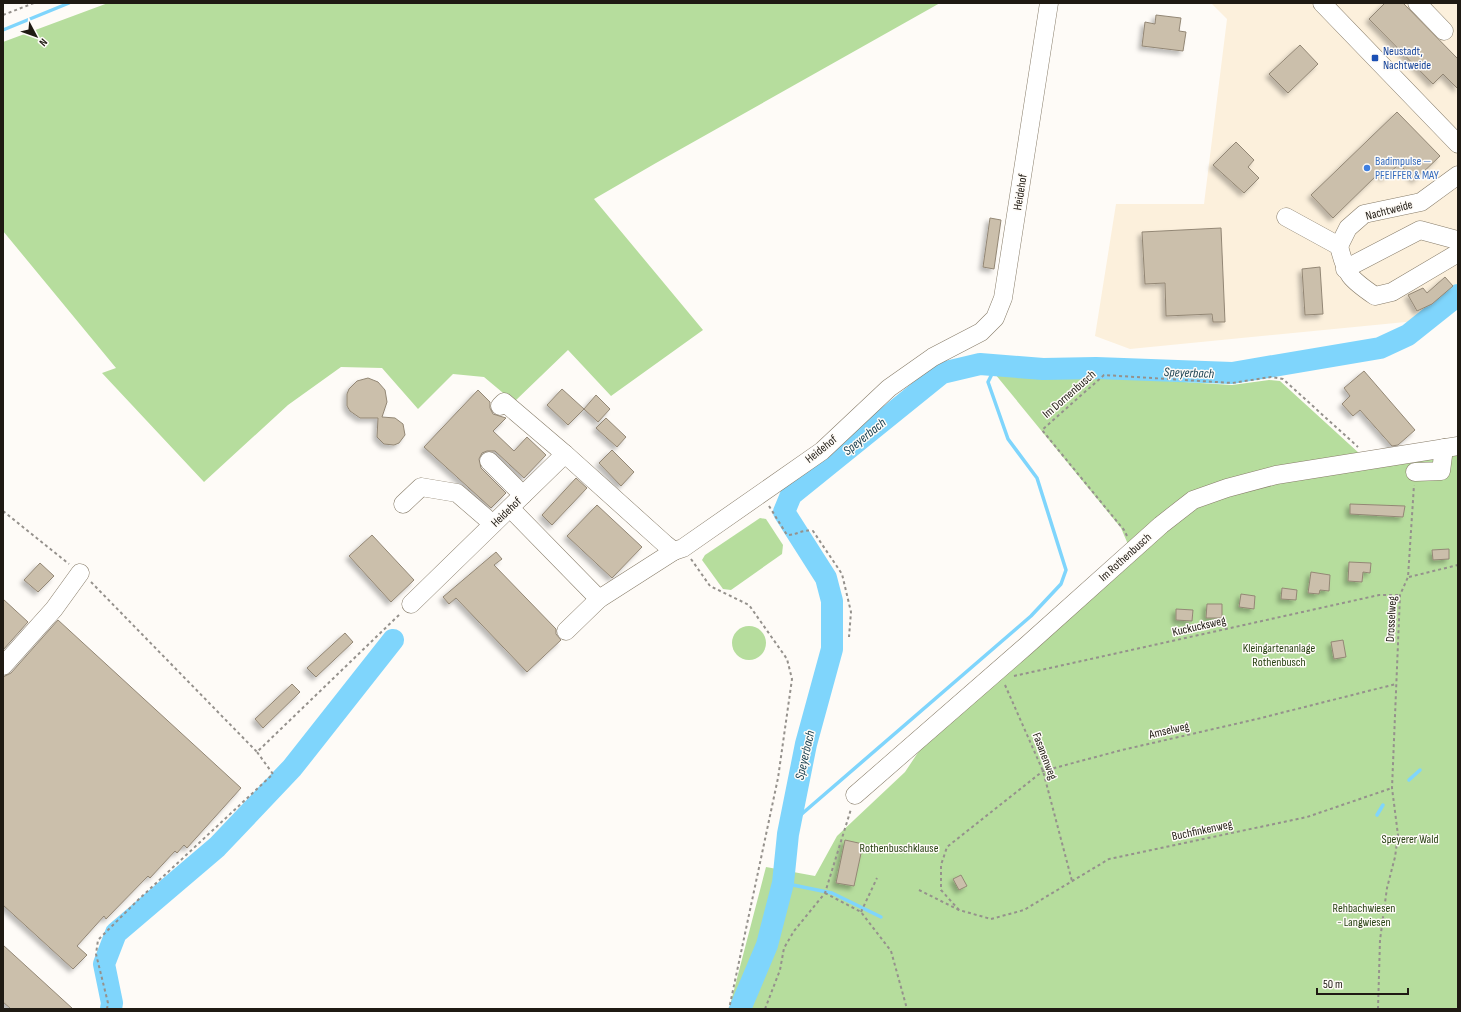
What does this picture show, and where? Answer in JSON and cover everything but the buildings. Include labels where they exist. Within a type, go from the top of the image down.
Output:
[{"type":"street","name":"Heidehof","points":[[566,631],[599,599],[679,549],[822,451],[889,388],[933,357],[981,332],[995,318],[1003,298],[1049,3]]},
{"type":"street","points":[[1417,3],[1444,31]]},
{"type":"street","points":[[1330,6],[1458,144]]},
{"type":"street","name":"Nachtweide","points":[[1339,246],[1348,228],[1364,214],[1421,202],[1458,175]]},
{"type":"street","points":[[1286,217],[1339,246],[1345,269],[1355,283],[1374,296],[1392,292],[1456,248]]},
{"type":"street","points":[[1345,269],[1420,230],[1456,248]]},
{"type":"street","points":[[1370,293],[1456,248]]},
{"type":"street","points":[[500,406],[504,402],[679,549]]},
{"type":"street","points":[[1415,472],[1441,471],[1451,447]]},
{"type":"street","name":"Im Rothenbusch","points":[[855,795],[1193,500],[1227,488],[1276,475],[1451,447]]},
{"type":"street","name":"Heidehof","points":[[411,604],[565,454]]},
{"type":"street","points":[[489,461],[524,495]]},
{"type":"street","points":[[403,504],[421,487],[457,493],[493,524]]},
{"type":"street","points":[[510,508],[599,599]]},
{"type":"street","points":[[3,666],[54,609],[80,573]]},
{"type":"path","points":[[3,15],[34,3]]},
{"type":"path","name":"Im Dornenbusch","points":[[1134,550],[1124,530],[1042,430],[1104,375],[1232,383],[1271,377],[1283,379],[1372,460]]},
{"type":"path","name":"Drosselweg","points":[[1378,1009],[1380,940],[1387,888],[1395,857],[1398,835],[1392,788],[1400,595],[1408,577],[1415,472]]},
{"type":"path","points":[[761,493],[787,535],[794,535],[803,529],[813,531],[842,574],[851,612],[849,637]]},
{"type":"path","points":[[3,511],[96,586],[257,752],[274,774],[138,900],[98,940],[96,954],[108,1003],[107,1009]]},
{"type":"path","points":[[679,549],[710,586],[749,605],[786,659],[792,679],[778,778],[729,1009]]},
{"type":"path","points":[[1408,577],[1458,565]]},
{"type":"path","name":"Kuckucksweg","points":[[1010,677],[1379,595],[1400,595]]},
{"type":"path","points":[[257,752],[411,604]]},
{"type":"path","name":"Fasanenweg","points":[[1002,679],[1043,771],[1072,882]]},
{"type":"path","name":"Amselweg","points":[[959,910],[941,890],[941,865],[947,847],[1043,771],[1122,750],[1256,720],[1396,684]]},
{"type":"path","name":"Buchfinkenweg","points":[[919,890],[959,910],[991,919],[1024,910],[1109,859],[1306,817],[1392,788]]},
{"type":"path","points":[[765,1009],[780,970],[784,948],[794,931],[825,893],[855,795]]},
{"type":"path","points":[[862,911],[877,878]]},
{"type":"path","points":[[825,893],[862,911],[891,951],[906,1009]]},
{"type":"shaded area","points":[[1211,3],[1458,3],[1458,288],[1416,321],[1130,349],[1095,336],[1116,204],[1204,204],[1227,19]]},
{"type":"green space","points":[[108,3],[940,3],[594,199],[703,330],[611,396],[568,350],[514,402],[484,377],[453,374],[418,409],[382,368],[341,367],[288,405],[204,482],[102,373],[116,368],[3,231],[3,42]]},
{"type":"green space","name":"Kleingartenanlage Rothenbusch","points":[[995,374],[1104,377],[1232,385],[1269,380],[1280,381],[1372,465],[1458,451],[1458,1009],[729,1009],[766,867],[815,876],[837,836],[905,772],[925,742],[1133,556],[1121,528]]},
{"type":"green space","points":[[760,518],[766,519],[783,545],[782,554],[731,590],[723,589],[702,560],[705,555]]},
{"type":"green space","points":[[749,626],[761,631],[766,643],[761,655],[749,660],[737,655],[732,643],[737,631]]},
{"type":"waterway","points":[[3,30],[69,3]]},
{"type":"waterway","name":"Speyerbach","points":[[740,1009],[767,945],[783,883],[788,834],[806,744],[832,649],[832,601],[826,578],[784,512],[791,495],[942,373],[980,364],[1043,369],[1096,368],[1232,373],[1380,348],[1408,335],[1458,295]]},
{"type":"waterway","points":[[789,825],[1031,616],[1061,584],[1066,570],[1037,478],[1008,439],[988,382],[996,366]]},
{"type":"waterway","points":[[111,1009],[112,1003],[104,964],[116,933],[217,847],[292,768],[393,640]]},
{"type":"waterway","points":[[1409,780],[1420,770]]},
{"type":"waterway","points":[[1377,815],[1383,805]]},
{"type":"waterway","points":[[783,883],[832,893],[881,917]]},
{"type":"place","name":"Neustadt, Nachtweide","points":[[1375,58]]},
{"type":"place","name":"Badimpulse — PFEIFFER & MAY","points":[[1367,168]]},
{"type":"park label","name":"Speyerer Wald","points":[[1410,839]]},
{"type":"park label","name":"Rothenbuschklause","points":[[899,848]]},
{"type":"park label","name":"Rehbachwiesen - Langwiesen","points":[[1364,915]]}]
